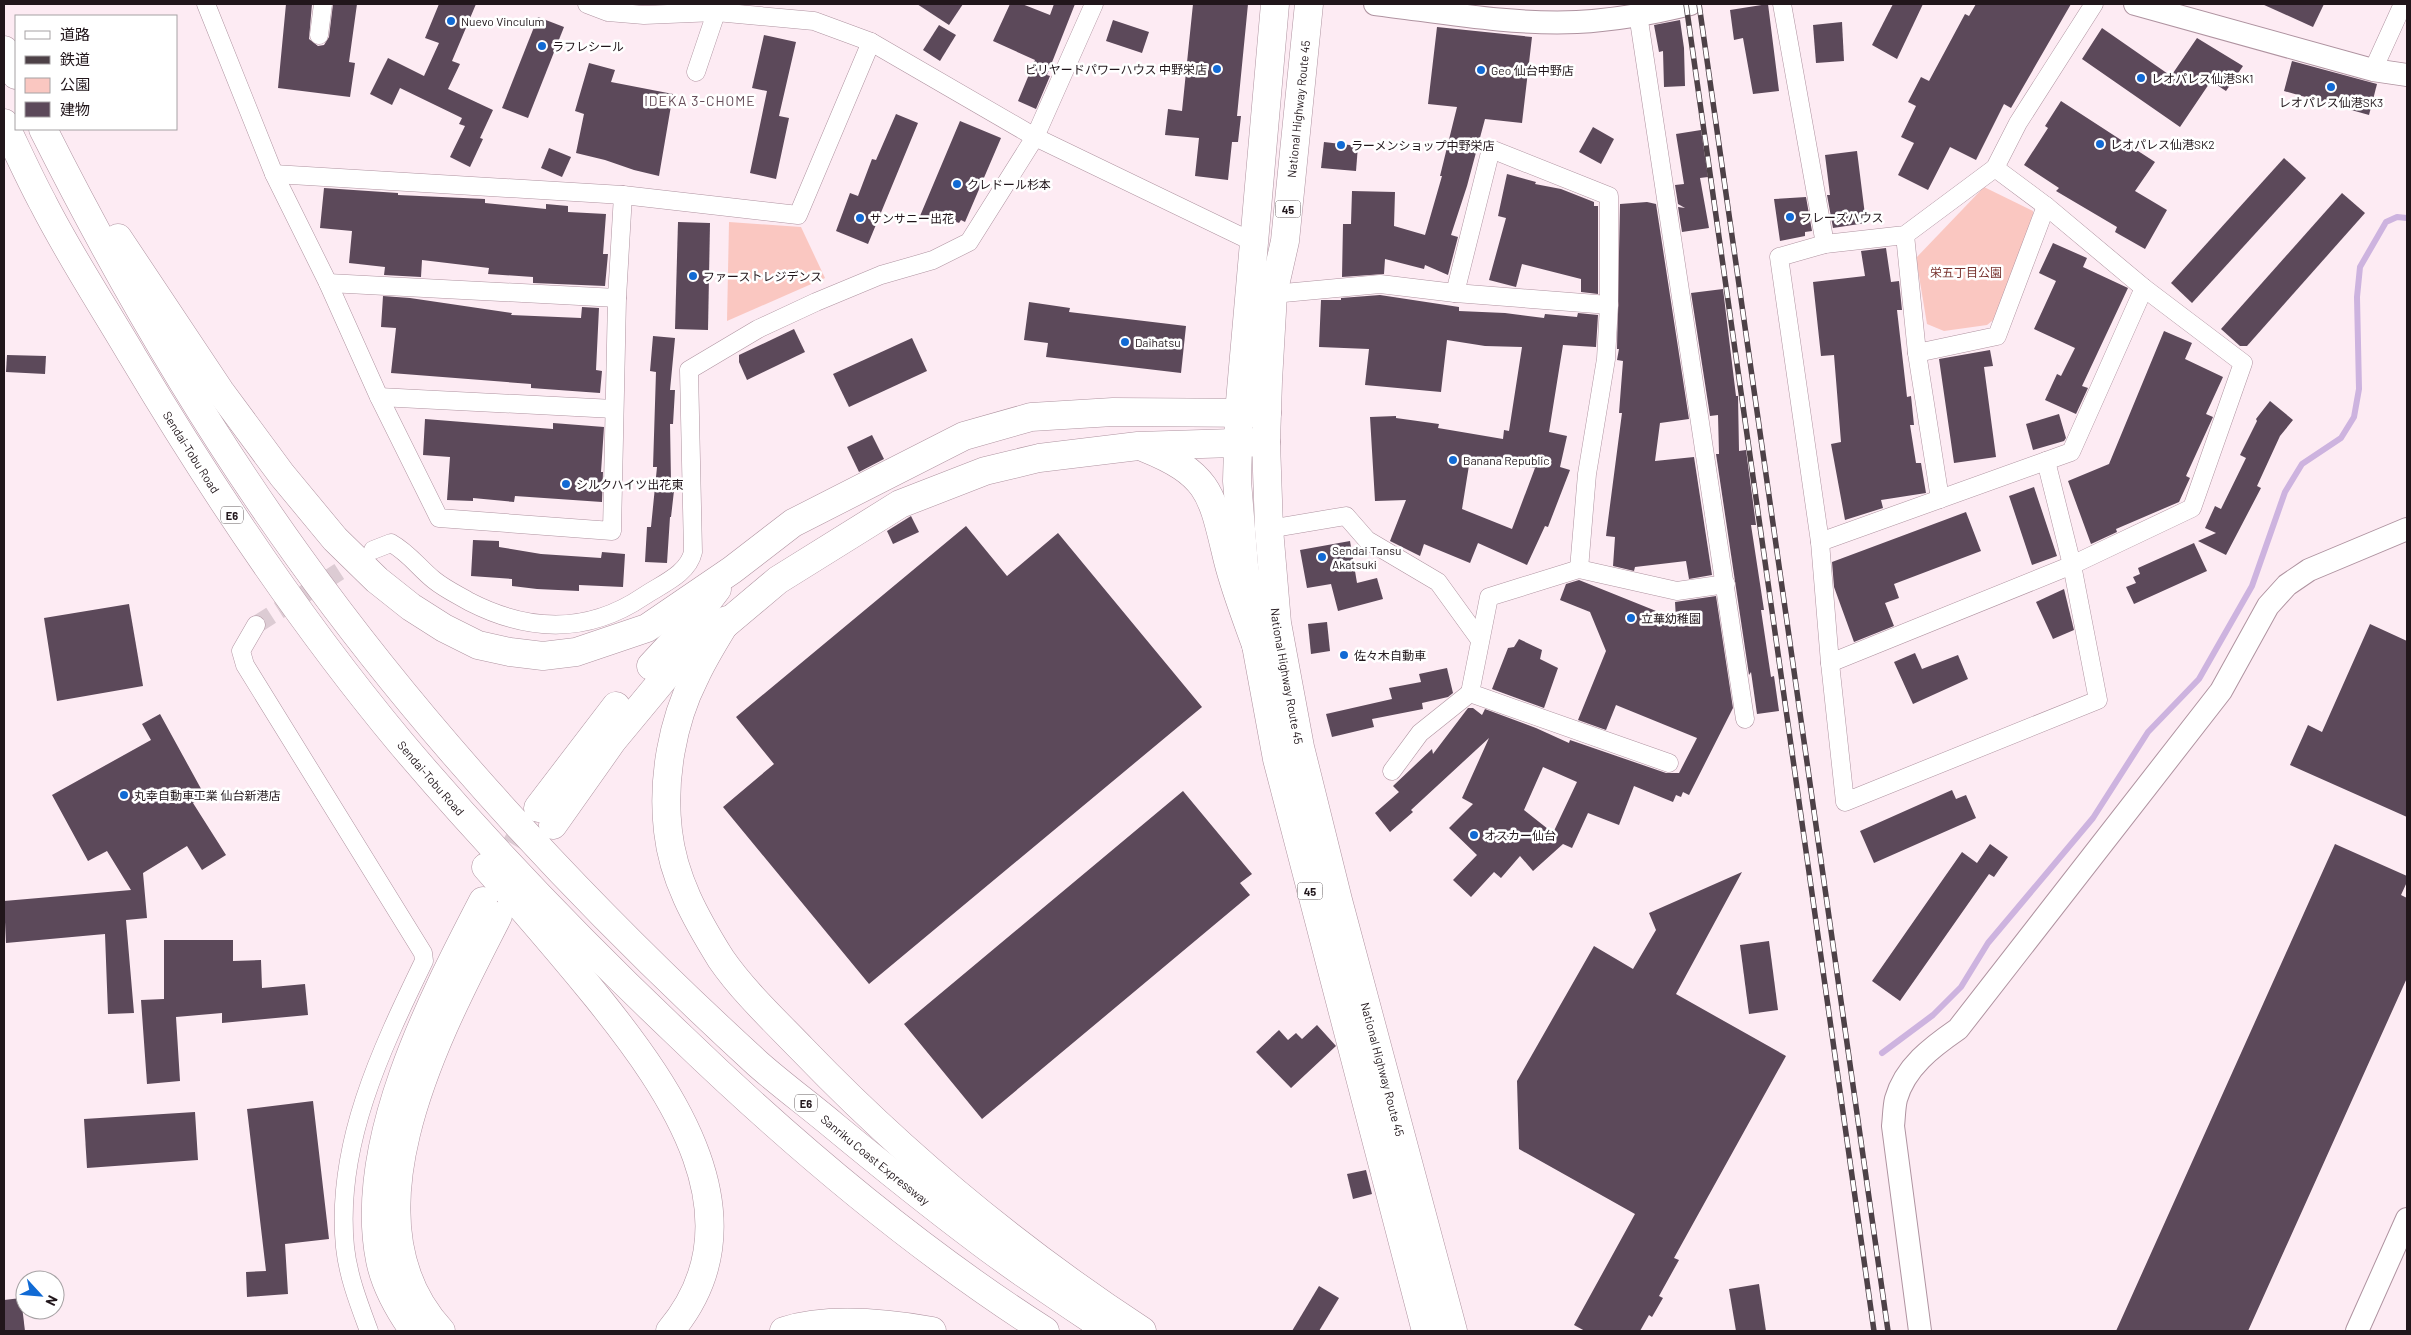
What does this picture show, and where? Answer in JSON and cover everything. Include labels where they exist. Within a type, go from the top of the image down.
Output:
[{"type":"highway","name":"National Highway Route 45","points":[[1275,4],[1239,413],[1237,482],[1244,565],[1256,645],[1277,759],[1426,1331]]},
{"type":"highway","name":"National Highway Route 45","points":[[1309,4],[1285,240],[1273,294],[1266,442],[1269,529],[1277,623],[1300,747],[1338,900],[1453,1331]]},
{"type":"highway","name":"Sendai-Tobu Road","points":[[4,123],[44,206],[175,428],[232,516],[319,637],[399,741],[514,871],[625,984],[739,1093],[843,1182],[954,1268],[1045,1331]]},
{"type":"highway","name":"E6","points":[[44,130],[120,278],[196,404],[256,496],[327,595],[442,738],[541,825]]},
{"type":"highway","points":[[51,130],[140,274],[220,391],[282,475],[335,539],[377,580],[410,607],[444,628],[478,645],[510,652],[544,656],[576,652],[647,628],[732,570],[793,523],[964,436],[1031,417],[1113,412],[1267,413]]},
{"type":"highway","points":[[541,825],[581,782],[642,703],[671,670],[727,620],[778,580],[900,504],[985,471],[1039,458],[1138,446],[1266,442]]},
{"type":"highway","points":[[1138,446],[1161,455],[1185,469],[1205,488],[1213,502],[1228,562],[1256,645]]},
{"type":"highway","points":[[541,825],[605,718],[633,684],[691,623],[732,570]]},
{"type":"highway","points":[[727,620],[694,678],[678,721],[669,759],[666,797],[668,831],[675,866],[686,899],[703,929],[723,961],[780,1026],[832,1080],[886,1130],[982,1214],[1058,1272],[1142,1331]]},
{"type":"highway","points":[[319,637],[391,754],[445,820],[558,948],[610,1013],[638,1049],[686,1126],[698,1159],[706,1190],[710,1218],[709,1236],[699,1283],[690,1305],[670,1331]]},
{"type":"highway","name":"Sanriku Coast Expressway","points":[[541,825],[651,962],[761,1066],[975,1238],[1109,1331]]},
{"type":"highway","points":[[414,1331],[399,1308],[380,1260],[376,1219],[378,1180],[385,1135],[433,1000],[491,909],[422,1083],[408,1129],[400,1168],[396,1210],[398,1246],[422,1305],[441,1331]]},
{"type":"highway","points":[[784,1331],[832,1324],[864,1323],[932,1331]]},
{"type":"street","points":[[206,4],[274,174],[328,283],[379,397],[439,518],[612,531],[617,298],[623,195]]},
{"type":"street","points":[[319,34],[323,4]]},
{"type":"street","points":[[587,4],[608,12],[644,15],[717,8],[814,21],[872,42],[1035,137],[1255,243]]},
{"type":"street","points":[[373,550],[391,543],[404,550],[434,581],[460,596],[489,611],[546,626],[575,623],[609,616],[633,604],[687,568],[693,552],[689,370],[758,329],[816,302],[881,275],[933,260],[969,242],[1035,137],[1094,4]]},
{"type":"street","points":[[1375,4],[1504,20],[1577,22],[1638,14],[1690,4]]},
{"type":"street","points":[[1782,4],[1824,244]]},
{"type":"street","points":[[2046,461],[2072,565],[2098,700],[1845,802],[1830,663],[1820,542],[1779,257],[1824,244],[1905,235],[1995,168],[2018,123],[2094,4]]},
{"type":"street","points":[[2135,4],[2373,70],[2407,75]]},
{"type":"street","points":[[2373,70],[2402,4]]},
{"type":"street","points":[[696,72],[717,8]]},
{"type":"street","points":[[1638,14],[1745,719]]},
{"type":"street","points":[[274,174],[623,195],[798,215],[872,42]]},
{"type":"street","points":[[1455,293],[1491,149],[1609,196],[1609,305],[1606,359],[1587,474],[1580,569]]},
{"type":"street","points":[[1830,663],[2072,565],[2192,508],[2244,363],[2144,288],[2046,206],[1995,168]]},
{"type":"street","points":[[1917,352],[1997,336],[2046,206]]},
{"type":"street","points":[[1905,235],[1917,352],[1940,499]]},
{"type":"street","points":[[328,283],[617,298]]},
{"type":"street","points":[[1273,294],[1380,284],[1455,293],[1609,305]]},
{"type":"street","points":[[1820,542],[2071,452],[2144,288]]},
{"type":"street","points":[[379,397],[614,409]]},
{"type":"street","points":[[1269,529],[1346,516],[1367,540],[1438,582],[1480,640]]},
{"type":"street","points":[[1920,1331],[1893,1126],[1896,1098],[1908,1075],[1921,1057],[1958,1029],[2158,774],[2221,691],[2268,606],[2287,584],[2309,570],[2407,529]]},
{"type":"street","points":[[1392,771],[1420,733],[1470,693],[1489,597],[1580,569],[1677,591],[1726,584]]},
{"type":"street","points":[[256,624],[241,651],[245,665],[424,952],[424,961],[371,1080],[356,1123],[347,1171],[344,1213],[345,1249],[355,1294],[369,1331]]},
{"type":"street","points":[[1470,693],[1669,763]]},
{"type":"street","points":[[2357,1331],[2407,1219]]},
{"type":"green space","name":"栄五丁目公園","points":[[1984,187],[2033,211],[2033,231],[1997,317],[1987,325],[1944,331],[1927,324],[1916,258]]},
{"type":"green space","points":[[729,222],[801,227],[825,278],[727,321]]},
{"type":"building","points":[[286,4],[312,4],[309,39],[318,46],[324,45],[329,37],[333,4],[357,4],[349,62],[355,63],[350,97],[278,88]]},
{"type":"building","points":[[439,4],[476,4],[452,61],[460,64],[448,89],[493,110],[480,138],[483,139],[470,167],[450,157],[465,126],[459,124],[462,118],[400,88],[392,105],[370,94],[388,58],[424,76],[439,43],[425,38]]},
{"type":"building","points":[[917,4],[963,4],[949,25]]},
{"type":"building","points":[[1010,4],[1022,4],[1050,15],[1054,4],[1075,4],[1047,75],[1050,76],[1036,109],[1018,101],[1035,60],[993,41]]},
{"type":"building","points":[[1193,4],[1248,4],[1237,116],[1241,116],[1238,142],[1232,142],[1228,180],[1195,176],[1199,138],[1165,135],[1168,109],[1182,111]]},
{"type":"building","points":[[1768,4],[1779,91],[1753,94],[1743,38],[1734,40],[1730,10]]},
{"type":"building","points":[[1893,4],[1923,4],[1897,59],[1872,45]]},
{"type":"building","points":[[1976,4],[2071,4],[2011,108],[2004,104],[1976,160],[1950,147],[1928,190],[1898,175],[1914,143],[1901,137],[1916,106],[1908,102],[1921,77],[1929,81],[1965,14],[1969,16]]},
{"type":"building","points":[[2262,4],[2324,4],[2313,27]]},
{"type":"building","points":[[538,17],[564,27],[528,118],[502,108]]},
{"type":"building","points":[[1113,20],[1149,32],[1142,53],[1106,41]]},
{"type":"building","points":[[1680,20],[1684,48],[1685,86],[1664,87],[1663,51],[1659,52],[1654,25]]},
{"type":"building","points":[[1842,22],[1844,61],[1816,63],[1813,25]]},
{"type":"building","points":[[939,25],[956,35],[940,61],[923,50]]},
{"type":"building","points":[[1437,27],[1532,37],[1522,123],[1485,119],[1467,186],[1451,235],[1458,237],[1448,275],[1425,265],[1424,269],[1385,259],[1384,274],[1342,277],[1343,224],[1351,224],[1352,191],[1395,192],[1394,226],[1425,235],[1442,176],[1440,176],[1457,107],[1428,104]]},
{"type":"building","name":"レオパレス仙港SK1","points":[[2102,28],[2171,76],[2197,38],[2243,66],[2226,91],[2211,81],[2180,127],[2082,59]]},
{"type":"building","points":[[764,35],[796,42],[779,116],[789,118],[776,179],[750,173],[767,91],[752,88]]},
{"type":"building","name":"レオパレス仙港SK3","points":[[2292,61],[2377,84],[2369,115],[2284,91]]},
{"type":"building","points":[[589,63],[615,70],[611,82],[673,94],[659,176],[576,153],[584,114],[575,111]]},
{"type":"building","points":[[2061,101],[2155,162],[2135,191],[2167,210],[2145,249],[2115,232],[2117,227],[2056,191],[2059,188],[2024,165],[2048,128],[2045,126]]},
{"type":"building","points":[[896,114],[918,123],[868,244],[836,231],[850,193],[858,196],[872,159],[876,160]]},
{"type":"building","name":"クレドール杉本","points":[[960,121],[1001,138],[965,222],[961,220],[959,223],[946,218],[943,226],[920,216]]},
{"type":"building","points":[[1593,127],[1614,139],[1601,164],[1579,152]]},
{"type":"building","points":[[1701,130],[1708,177],[1700,178],[1709,228],[1682,232],[1678,207],[1685,208],[1678,204],[1675,185],[1684,184],[1676,134]]},
{"type":"building","points":[[1324,142],[1358,146],[1356,171],[1321,168]]},
{"type":"building","points":[[549,148],[571,157],[562,177],[541,168]]},
{"type":"building","points":[[1857,151],[1866,223],[1833,228],[1827,195],[1830,195],[1825,155]]},
{"type":"building","points":[[2284,158],[2306,178],[2192,303],[2171,283]]},
{"type":"building","points":[[1507,174],[1536,182],[1535,184],[1561,189],[1594,202],[1594,206],[1598,206],[1598,294],[1581,292],[1581,279],[1522,264],[1516,287],[1489,280],[1506,218],[1498,216]]},
{"type":"building","points":[[324,188],[398,193],[398,195],[485,199],[485,203],[546,209],[546,204],[568,206],[568,212],[606,214],[603,254],[608,254],[605,286],[533,283],[533,277],[488,274],[489,268],[422,260],[421,277],[384,275],[385,267],[349,263],[352,231],[320,228]]},
{"type":"building","points":[[2342,193],[2365,213],[2247,346],[2240,346],[2221,329]]},
{"type":"building","name":"フレーズハウス","points":[[1806,197],[1812,231],[1805,232],[1805,236],[1780,241],[1774,199]]},
{"type":"building","points":[[1647,202],[1656,204],[1689,419],[1660,423],[1655,461],[1694,457],[1712,575],[1689,579],[1686,561],[1635,567],[1634,571],[1613,566],[1615,537],[1606,536],[1622,413],[1619,413],[1623,361],[1617,360],[1619,349],[1617,349],[1620,204]]},
{"type":"building","name":"ファーストレジデンス","points":[[678,222],[710,223],[708,330],[675,329]]},
{"type":"building","points":[[2053,243],[2087,258],[2083,267],[2128,288],[2082,386],[2088,388],[2076,414],[2045,400],[2057,374],[2061,376],[2075,348],[2034,329],[2056,281],[2039,273]]},
{"type":"building","points":[[1886,248],[1891,282],[1899,281],[1902,310],[1897,310],[1907,397],[1911,396],[1914,425],[1910,425],[1916,463],[1921,463],[1926,493],[1881,500],[1883,508],[1845,520],[1831,444],[1841,442],[1834,355],[1821,356],[1813,282],[1865,276],[1861,251]]},
{"type":"building","points":[[1723,289],[1736,396],[1738,396],[1739,451],[1746,450],[1756,525],[1751,525],[1764,610],[1761,610],[1771,677],[1774,676],[1779,711],[1757,714],[1751,672],[1749,675],[1716,454],[1719,454],[1718,415],[1710,416],[1691,293]]},
{"type":"building","points":[[1380,295],[1459,307],[1459,311],[1505,313],[1544,318],[1545,314],[1577,317],[1578,313],[1598,315],[1596,347],[1563,345],[1549,432],[1567,436],[1560,467],[1570,470],[1548,527],[1545,526],[1527,565],[1478,543],[1470,563],[1424,544],[1420,556],[1390,541],[1406,500],[1375,501],[1370,417],[1396,416],[1396,418],[1439,424],[1438,428],[1503,439],[1504,430],[1509,431],[1522,347],[1485,346],[1447,340],[1441,392],[1365,385],[1369,349],[1319,347],[1321,300],[1341,300],[1341,298]],"holes":[[[1470,459],[1535,468],[1512,529],[1462,509]]]},
{"type":"building","points":[[383,296],[410,298],[512,313],[511,315],[581,318],[582,307],[599,308],[596,370],[602,371],[600,393],[531,388],[531,384],[391,373],[396,328],[381,327]]},
{"type":"building","points":[[1029,302],[1070,308],[1069,312],[1186,326],[1181,373],[1046,357],[1048,343],[1024,340]]},
{"type":"building","points":[[794,329],[805,352],[747,380],[739,362],[739,355]]},
{"type":"building","points":[[2164,331],[2192,343],[2185,359],[2223,377],[2206,414],[2213,417],[2186,476],[2190,478],[2179,502],[2116,529],[2117,532],[2091,544],[2068,481],[2109,464]]},
{"type":"building","points":[[653,336],[675,338],[670,390],[675,390],[673,424],[670,424],[671,481],[675,482],[670,517],[667,563],[645,562],[647,527],[651,527],[657,467],[653,467],[656,372],[650,371]]},
{"type":"building","points":[[912,338],[927,371],[849,407],[833,374]]},
{"type":"building","points":[[1990,350],[1993,366],[1984,367],[1996,457],[1954,463],[1939,359]]},
{"type":"building","points":[[7,355],[46,356],[45,374],[6,372]]},
{"type":"building","points":[[2270,401],[2293,420],[2280,436],[2257,486],[2261,488],[2226,555],[2198,541],[2216,533],[2205,528],[2215,506],[2221,509],[2246,458],[2240,455],[2257,421],[2256,419]]},
{"type":"building","points":[[2059,414],[2066,438],[2064,441],[2033,450],[2026,424]]},
{"type":"building","points":[[425,419],[553,429],[553,423],[604,427],[601,472],[603,472],[602,502],[515,496],[514,502],[473,498],[473,501],[447,500],[450,457],[423,455]]},
{"type":"building","points":[[872,435],[884,459],[859,472],[847,447]]},
{"type":"building","points":[[2034,487],[2057,556],[2032,565],[2009,496]]},
{"type":"building","points":[[1966,512],[1981,551],[1894,584],[1899,598],[1885,603],[1894,626],[1854,642],[1834,587],[1832,562]]},
{"type":"building","points":[[911,516],[919,532],[893,544],[887,531]]},
{"type":"building","points":[[966,526],[1007,576],[1058,533],[1202,707],[869,984],[723,807],[774,764],[736,717]]},
{"type":"building","points":[[473,540],[499,541],[499,547],[541,554],[601,558],[602,552],[625,554],[623,587],[579,585],[579,591],[537,589],[512,586],[512,579],[471,576]]},
{"type":"building","points":[[1350,541],[1357,583],[1377,578],[1383,599],[1338,611],[1331,584],[1307,588],[1300,550]]},
{"type":"building","points":[[2194,543],[2207,571],[2134,604],[2126,587],[2136,583],[2133,577],[2140,574],[2138,568]]},
{"type":"building","points":[[1579,580],[1676,619],[1675,602],[1716,596],[1733,708],[1689,795],[1683,792],[1681,797],[1676,795],[1673,802],[1634,786],[1619,825],[1588,813],[1572,848],[1563,844],[1533,871],[1520,856],[1501,878],[1494,872],[1471,897],[1453,880],[1477,855],[1449,828],[1473,804],[1462,798],[1489,738],[1390,832],[1375,813],[1399,792],[1393,786],[1432,749],[1433,754],[1468,708],[1473,708],[1482,715],[1485,709],[1536,728],[1569,743],[1570,740],[1666,773],[1679,773],[1697,738],[1616,705],[1606,730],[1578,720],[1606,651],[1590,612],[1560,600],[1566,584]],"holes":[[[1543,767],[1577,782],[1553,833],[1524,810]]]},
{"type":"building","points":[[2064,589],[2074,630],[2053,639],[2036,602]]},
{"type":"building","points":[[129,604],[143,686],[57,701],[44,618]]},
{"type":"building","points":[[1327,622],[1330,651],[1311,654],[1308,624]]},
{"type":"building","points":[[2370,624],[2407,641],[2407,817],[2290,765],[2308,725],[2322,732]]},
{"type":"building","points":[[1519,639],[1542,650],[1540,659],[1558,668],[1544,708],[1492,689],[1508,648],[1514,647]]},
{"type":"building","points":[[1915,653],[1922,669],[1958,655],[1968,679],[1913,704],[1894,662]]},
{"type":"building","points":[[1447,668],[1453,693],[1448,697],[1422,703],[1423,709],[1372,719],[1374,727],[1332,737],[1326,714],[1392,699],[1389,688],[1421,682],[1419,674]]},
{"type":"building","points":[[160,714],[205,796],[193,803],[226,855],[202,870],[187,846],[143,873],[147,918],[126,920],[134,1013],[108,1014],[105,934],[6,943],[4,901],[131,890],[107,851],[88,861],[52,795],[151,740],[142,724]]},
{"type":"building","points":[[1952,790],[1956,799],[1966,795],[1976,818],[1874,863],[1860,831]]},
{"type":"building","points":[[1183,791],[1252,874],[1240,883],[1250,895],[982,1119],[904,1024]]},
{"type":"building","points":[[1990,844],[2008,857],[1994,877],[1989,874],[1900,1001],[1872,981],[1962,852],[1977,863]]},
{"type":"building","points":[[2335,844],[2407,876],[2407,882],[2401,895],[2407,898],[2407,978],[2248,1331],[2116,1331]]},
{"type":"building","points":[[1742,872],[1676,994],[1786,1056],[1674,1258],[1679,1260],[1659,1296],[1663,1298],[1652,1317],[1649,1315],[1640,1331],[1585,1331],[1574,1325],[1635,1214],[1519,1149],[1517,1081],[1594,946],[1633,969],[1656,930],[1649,913]]},
{"type":"building","points":[[164,940],[233,940],[233,961],[261,960],[262,988],[305,984],[308,1015],[222,1023],[222,1013],[176,1017],[180,1081],[147,1084],[141,1000],[164,999]]},
{"type":"building","points":[[1769,941],[1778,1010],[1749,1014],[1740,945]]},
{"type":"building","points":[[1317,1025],[1336,1046],[1291,1088],[1256,1052],[1279,1030],[1288,1040],[1296,1033],[1302,1039]]},
{"type":"building","points":[[313,1101],[329,1239],[285,1244],[288,1294],[247,1297],[246,1272],[266,1271],[247,1109]]},
{"type":"building","points":[[195,1112],[198,1160],[87,1168],[84,1119]]},
{"type":"building","points":[[1366,1170],[1372,1194],[1353,1199],[1347,1174]]},
{"type":"building","points":[[1759,1284],[1766,1331],[1736,1331],[1729,1289]]},
{"type":"building","points":[[1319,1286],[1339,1298],[1319,1331],[1292,1331]]},
{"type":"building","points":[[15,1299],[15,1320],[24,1320],[25,1331],[4,1331],[4,1300]]},
{"type":"waterway","points":[[1882,1053],[1933,1015],[1961,987],[1988,943],[2093,818],[2148,732],[2199,679],[2252,586],[2285,492],[2302,464],[2341,438],[2354,417],[2359,389],[2357,297],[2360,267],[2386,222],[2397,217],[2407,218]]},
{"type":"tunnel","points":[[256,625],[365,555]]},
{"type":"tunnel","points":[[494,882],[536,812]]},
{"type":"railway","points":[[1686,4],[1874,1331]]},
{"type":"railway","points":[[1699,4],[1888,1331]]},
{"type":"place","name":"Nuevo Vinculum","points":[[451,21]]},
{"type":"place","name":"ラフレシール","points":[[542,46]]},
{"type":"place","name":"ビリヤードパワーハウス 中野栄店","points":[[1217,69]]},
{"type":"place","name":"Geo 仙台中野店","points":[[1481,70]]},
{"type":"place","name":"レオパレス仙港SK1","points":[[2141,78]]},
{"type":"place","name":"レオパレス仙港SK3","points":[[2331,87]]},
{"type":"place","name":"レオパレス仙港SK2","points":[[2100,144]]},
{"type":"place","name":"ラーメンショップ中野栄店","points":[[1341,145]]},
{"type":"place","name":"クレドール杉本","points":[[957,184]]},
{"type":"place","name":"フレーズハウス","points":[[1790,217]]},
{"type":"place","name":"サンサニー出花","points":[[860,218]]},
{"type":"place","name":"ファーストレジデンス","points":[[693,276]]},
{"type":"place","name":"Daihatsu","points":[[1125,342]]},
{"type":"place","name":"Banana Republic","points":[[1453,460]]},
{"type":"place","name":"シルクハイツ出花東","points":[[566,484]]},
{"type":"place","name":"Sendai Tansu Akatsuki","points":[[1322,557]]},
{"type":"place","name":"立華幼稚園","points":[[1631,618]]},
{"type":"place","name":"佐々木自動車","points":[[1344,655]]},
{"type":"place","name":"丸幸自動車工業 仙台新港店","points":[[124,795]]},
{"type":"place","name":"オスカー仙台","points":[[1474,835]]},
{"type":"district","name":"IDEKA 3-CHOME","points":[[700,100]]}]
